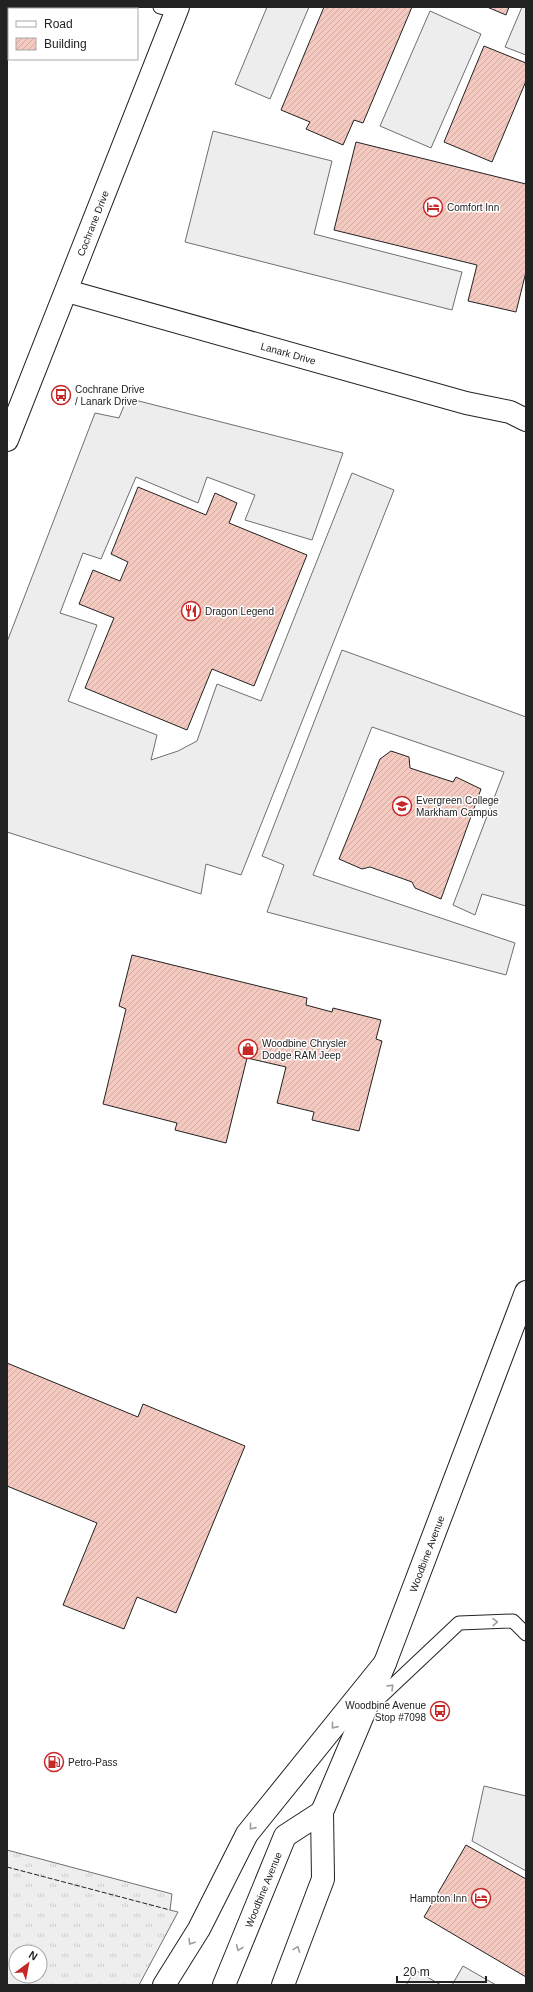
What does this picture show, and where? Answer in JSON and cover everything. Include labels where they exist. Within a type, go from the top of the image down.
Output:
[{"type":"main road","name":"Cochrane Drive","points":[[7,440],[67,291],[172,8]]},
{"type":"main road","name":"Lanark Drive","points":[[67,291],[458,401],[521,414]]},
{"type":"main road","name":"Woodbine Avenue","points":[[283,1985],[323,1879],[322,1812],[384,1663],[526,1292]]},
{"type":"main road","points":[[164,1985],[199,1929],[246,1834],[384,1663]]},
{"type":"main road","name":"Woodbine Avenue","points":[[224,1985],[285,1836],[322,1812]]},
{"type":"lane","points":[[363,1714],[459,1623],[513,1621],[526,1634]]},
{"type":"green space","points":[[7,1850],[172,1894],[170,1910],[178,1912],[139,1985],[7,1985]]},
{"type":"shaded area","points":[[267,7],[309,7],[270,99],[235,84]]},
{"type":"shaded area","points":[[522,7],[526,7],[526,55],[505,47]]},
{"type":"shaded area","points":[[430,11],[481,34],[431,148],[380,126]]},
{"type":"shaded area","points":[[213,131],[332,161],[314,234],[462,272],[452,310],[185,242]]},
{"type":"shaded area","points":[[127,398],[343,453],[312,540],[245,520],[255,495],[207,477],[198,503],[136,477],[101,559],[83,553],[60,613],[97,625],[68,701],[157,735],[151,760],[178,751],[197,741],[217,684],[261,701],[352,473],[394,490],[241,875],[206,864],[201,894],[7,832],[7,642],[95,413],[119,418]]},
{"type":"shaded area","points":[[342,650],[526,717],[526,906],[482,894],[475,915],[453,905],[504,772],[372,727],[313,875],[515,943],[506,975],[267,912],[284,865],[262,856]]},
{"type":"shaded area","points":[[484,1786],[526,1796],[526,1871],[472,1841]]},
{"type":"shaded area","points":[[463,1966],[496,1985],[452,1985]]},
{"type":"shaded area","points":[[415,1970],[441,1985],[406,1985]]},
{"type":"building","points":[[324,7],[412,7],[363,123],[354,120],[343,145],[306,129],[310,122],[281,110]]},
{"type":"building","points":[[487,7],[509,7],[506,15]]},
{"type":"building","points":[[484,46],[526,63],[526,81],[492,162],[444,142]]},
{"type":"building","name":"Comfort Inn","points":[[356,142],[526,184],[526,272],[516,312],[468,301],[477,265],[334,230]]},
{"type":"building","name":"Dragon Legend","points":[[138,487],[206,515],[215,493],[237,503],[229,523],[307,555],[254,686],[212,669],[187,730],[85,688],[114,618],[79,604],[93,570],[120,581],[128,562],[111,554]]},
{"type":"building","points":[[391,751],[409,757],[410,768],[453,782],[456,777],[481,789],[441,899],[415,888],[412,882],[370,867],[362,869],[339,859],[380,759]]},
{"type":"building","name":"Woodbine Chrysler Dodge RAM Jeep","points":[[132,955],[307,998],[306,1005],[332,1012],[333,1008],[381,1020],[376,1039],[382,1041],[359,1131],[312,1120],[314,1112],[277,1103],[286,1067],[247,1058],[226,1143],[175,1130],[177,1123],[103,1104],[126,1009],[119,1006]]},
{"type":"building","points":[[7,1363],[138,1417],[143,1404],[245,1446],[176,1613],[137,1597],[124,1629],[63,1605],[97,1523],[7,1486]]},
{"type":"building","name":"Hampton Inn","points":[[466,1845],[526,1879],[526,1977],[424,1917]]},
{"type":"fence","points":[[7,1867],[170,1910]]},
{"type":"place","name":"Comfort Inn","points":[[433,207]]},
{"type":"place","name":"Cochrane Drive / Lanark Drive","points":[[61,395]]},
{"type":"place","name":"Dragon Legend","points":[[191,611]]},
{"type":"place","name":"Evergreen College Markham Campus","points":[[402,806]]},
{"type":"place","name":"Woodbine Chrysler Dodge RAM Jeep","points":[[248,1049]]},
{"type":"place","name":"Woodbine Avenue Stop #7098","points":[[440,1711]]},
{"type":"place","name":"Petro-Pass","points":[[54,1762]]},
{"type":"place","name":"Hampton Inn","points":[[481,1898]]}]
